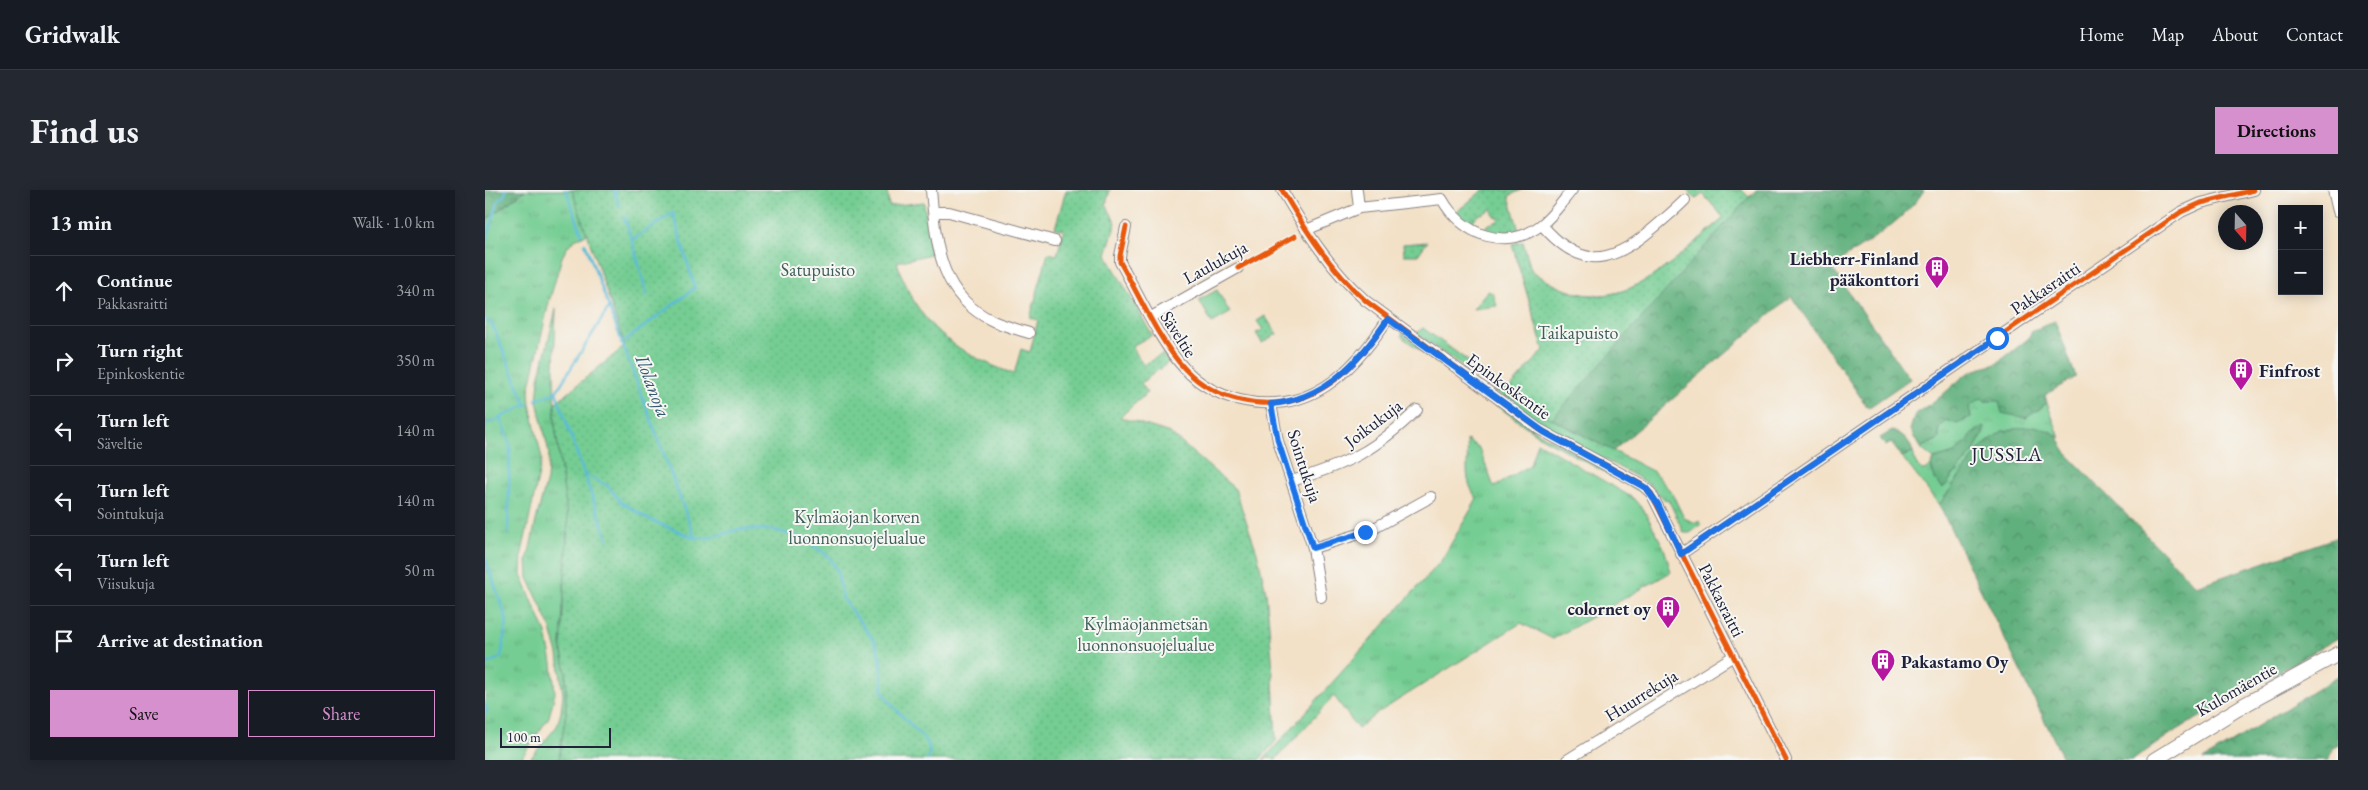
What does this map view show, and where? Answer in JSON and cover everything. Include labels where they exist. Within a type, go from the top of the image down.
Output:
[{"type":"main road","name":"Kulomäentie","points":[[2154,760],[2235,710],[2338,654]]},
{"type":"street","points":[[931,190],[941,261],[949,279],[961,297],[993,321],[1029,333]]},
{"type":"street","name":"Epinkoskentie","points":[[1281,190],[1306,230],[1343,280],[1388,319],[1544,432],[1646,488],[1658,504],[1681,554]]},
{"type":"street","points":[[1357,190],[1359,208]]},
{"type":"street","points":[[1306,230],[1359,208],[1441,195],[1448,209],[1463,225],[1491,238],[1516,237],[1542,225],[1572,190]]},
{"type":"street","name":"Pakkasraitti","points":[[1786,760],[1681,554],[2181,212],[2201,204],[2254,190]]},
{"type":"street","points":[[2333,190],[2338,211]]},
{"type":"street","points":[[1542,225],[1565,248],[1584,256],[1606,257],[1622,252],[1634,245],[1685,200]]},
{"type":"street","points":[[933,212],[949,212],[1055,241]]},
{"type":"street","name":"Säveltie","points":[[1126,227],[1119,256],[1120,262],[1173,355],[1189,373],[1203,384],[1229,397],[1257,404],[1271,404],[1307,396],[1335,381],[1349,368],[1388,319]]},
{"type":"street","name":"Laulukuja","points":[[1151,317],[1238,268]]},
{"type":"street","name":"Sointukuja","points":[[1271,404],[1278,441],[1313,548],[1321,597]]},
{"type":"street","name":"Joikukuja","points":[[1292,481],[1337,467],[1362,455],[1382,442],[1417,410]]},
{"type":"street","points":[[1313,548],[1369,531],[1431,497]]},
{"type":"street","name":"Huurrekuja","points":[[1567,760],[1733,658]]},
{"type":"green space","points":[[485,190],[525,190],[485,221]]},
{"type":"green space","points":[[525,190],[641,190],[595,229],[568,246],[562,257],[549,302],[529,391],[542,459],[522,553],[521,575],[546,633],[555,693],[549,717],[520,760],[485,760],[485,221]]},
{"type":"green space","points":[[572,190],[887,190],[889,206],[924,202],[931,254],[897,262],[905,284],[927,320],[941,334],[973,356],[1014,374],[1021,349],[1030,352],[1038,320],[1030,318],[1048,253],[1057,255],[1064,230],[1055,228],[1066,190],[1110,190],[1106,204],[1116,223],[1106,254],[1152,335],[1132,346],[1143,365],[1163,354],[1169,362],[1141,383],[1147,393],[1120,417],[1170,433],[1235,489],[1257,552],[1266,592],[1272,658],[1276,741],[1259,760],[559,760],[566,712],[566,673],[561,646],[568,521],[555,425],[555,403],[625,346]]},
{"type":"green space","points":[[1483,190],[1521,190],[1509,196],[1519,231],[1498,234],[1484,231],[1487,225],[1498,221],[1499,218],[1493,215],[1492,209],[1477,216],[1469,226],[1455,213]]},
{"type":"green space","name":"Taikapuisto","points":[[1687,190],[1742,190],[1749,197],[1552,419],[1508,390],[1544,350],[1512,244],[1523,242],[1531,270],[1560,287],[1587,295],[1612,294],[1635,286],[1657,273],[1724,218],[1703,194],[1696,199]]},
{"type":"green space","points":[[1700,190],[1742,190],[1749,197],[1756,190],[1924,190],[1906,212],[1894,222],[1831,267],[1910,379],[1868,408],[1791,296],[1613,451],[1552,419],[1512,386],[1544,350],[1512,244],[1523,242],[1531,270],[1560,287],[1587,295],[1612,294],[1635,286],[1657,273],[1724,218]]},
{"type":"green space","points":[[1427,242],[1418,255],[1404,255],[1403,244]]},
{"type":"green space","points":[[1217,290],[1230,313],[1212,323],[1199,300]]},
{"type":"green space","points":[[1487,291],[1493,293],[1497,306],[1473,309]]},
{"type":"green space","points":[[556,309],[555,425],[568,521],[561,646],[566,673],[566,712],[559,760],[529,760],[557,726],[563,694],[558,654],[550,626],[528,578],[527,561],[547,480],[549,453],[537,401],[539,379]]},
{"type":"green space","points":[[1265,316],[1277,334],[1262,343],[1256,333],[1263,330],[1257,321]]},
{"type":"green space","points":[[2055,321],[2076,377],[2045,395],[2047,403],[2026,418],[2002,413],[1999,401],[1985,401],[1982,398],[1969,407],[1971,417],[1957,424],[1946,420],[1939,428],[1939,439],[1920,448],[1910,430],[1915,414],[1940,397],[1965,375],[1996,364],[2029,338],[2032,331]]},
{"type":"green space","points":[[1423,328],[1508,390],[1512,386],[1552,419],[1654,472],[1672,493],[1684,518],[1696,523],[1699,521],[1701,525],[1690,533],[1684,533],[1668,499],[1665,500],[1641,479],[1546,428],[1416,333]]},
{"type":"green space","points":[[1402,333],[1539,433],[1639,488],[1637,490],[1539,436],[1402,337]]},
{"type":"green space","points":[[1982,398],[1985,401],[1999,400],[2026,418],[2047,403],[2060,438],[2052,432],[1981,447],[1939,505],[1902,457],[1913,452],[1916,464],[1922,470],[1928,469],[1931,466],[1935,479],[1943,488],[1975,450],[1985,427],[1978,429],[1955,453],[1934,459],[1920,448],[1939,439],[1939,428],[1946,420]]},
{"type":"green space","points":[[2035,426],[2057,436],[2064,451],[2196,586],[2338,537],[2338,638],[2172,733],[2133,760],[2064,760],[1939,505],[1981,447],[2002,431]]},
{"type":"green space","points":[[1985,427],[1975,450],[1943,488],[1935,479],[1931,466],[1934,459],[1955,453],[1978,429]]},
{"type":"green space","points":[[1892,431],[1905,438],[1913,452],[1902,457],[1891,443],[1886,446],[1880,438]]},
{"type":"green space","points":[[1467,440],[1479,448],[1494,487],[1530,465],[1537,442],[1633,498],[1645,512],[1664,548],[1671,572],[1553,639],[1521,623],[1376,714],[1358,729],[1334,696],[1275,760],[1271,757],[1263,760],[1441,561],[1477,499],[1469,485]]},
{"type":"green space","points":[[2338,676],[2338,746],[2334,747],[2328,760],[2203,760]]},
{"type":"waterway","points":[[485,245],[499,199],[504,196],[506,190]]},
{"type":"waterway","name":"Ilolanoja","points":[[566,190],[582,234]]},
{"type":"waterway","points":[[614,190],[620,207]]},
{"type":"waterway","points":[[621,344],[695,288],[673,213],[632,240]]},
{"type":"waterway","points":[[624,217],[647,295]]},
{"type":"waterway","name":"Ilolanoja","points":[[585,243],[695,538]]},
{"type":"waterway","points":[[536,400],[556,392],[608,309]]},
{"type":"waterway","points":[[485,319],[492,324],[526,405]]},
{"type":"waterway","points":[[556,392],[584,474],[608,486],[621,502],[650,520],[695,538],[708,538],[740,529],[775,530],[805,539],[830,558],[837,570],[843,599],[875,642],[881,661],[883,692],[892,705],[928,743],[930,753],[927,760]]},
{"type":"waterway","points":[[485,425],[528,404]]},
{"type":"waterway","points":[[500,418],[510,444],[508,534]]},
{"type":"waterway","points":[[584,474],[608,540]]},
{"type":"waterway","points":[[485,557],[507,621],[501,657],[485,665]]},
{"type":"waterway","points":[[485,704],[487,711],[485,714]]},
{"type":"cycle path","points":[[1282,190],[1319,249],[1341,276],[1366,301],[1539,429],[1642,485],[1651,493],[1786,760]]},
{"type":"cycle path","points":[[1681,554],[2181,212],[2201,203],[2254,190]]},
{"type":"cycle path","points":[[1126,227],[1120,262],[1158,332],[1176,358],[1191,375],[1203,385],[1225,395],[1240,400],[1265,403],[1287,402],[1308,396],[1344,373],[1374,339],[1388,319]]},
{"type":"cycle path","points":[[1238,268],[1295,236]]},
{"type":"place","name":"Liebherr-Finland pääkonttori","points":[[1937,289]]},
{"type":"place","name":"Finfrost","points":[[2241,391]]},
{"type":"place","name":"colornet oy","points":[[1668,629]]},
{"type":"place","name":"Pakastamo Oy","points":[[1883,682]]},
{"type":"district","name":"JUSSLA","points":[[2007,454]]},
{"type":"route","points":[[1365,532],[1313,548],[1278,441],[1271,404],[1297,400],[1317,392],[1335,381],[1349,368],[1388,319],[1544,432],[1646,488],[1658,504],[1681,554],[1997,338]]},
{"type":"park label","name":"Satupuisto","points":[[818,269]]},
{"type":"park label","name":"Kylmäojan korven luonnonsuojelualue","points":[[857,526]]},
{"type":"park label","name":"Kylmäojanmetsän luonnonsuojelualue","points":[[1146,633]]}]
